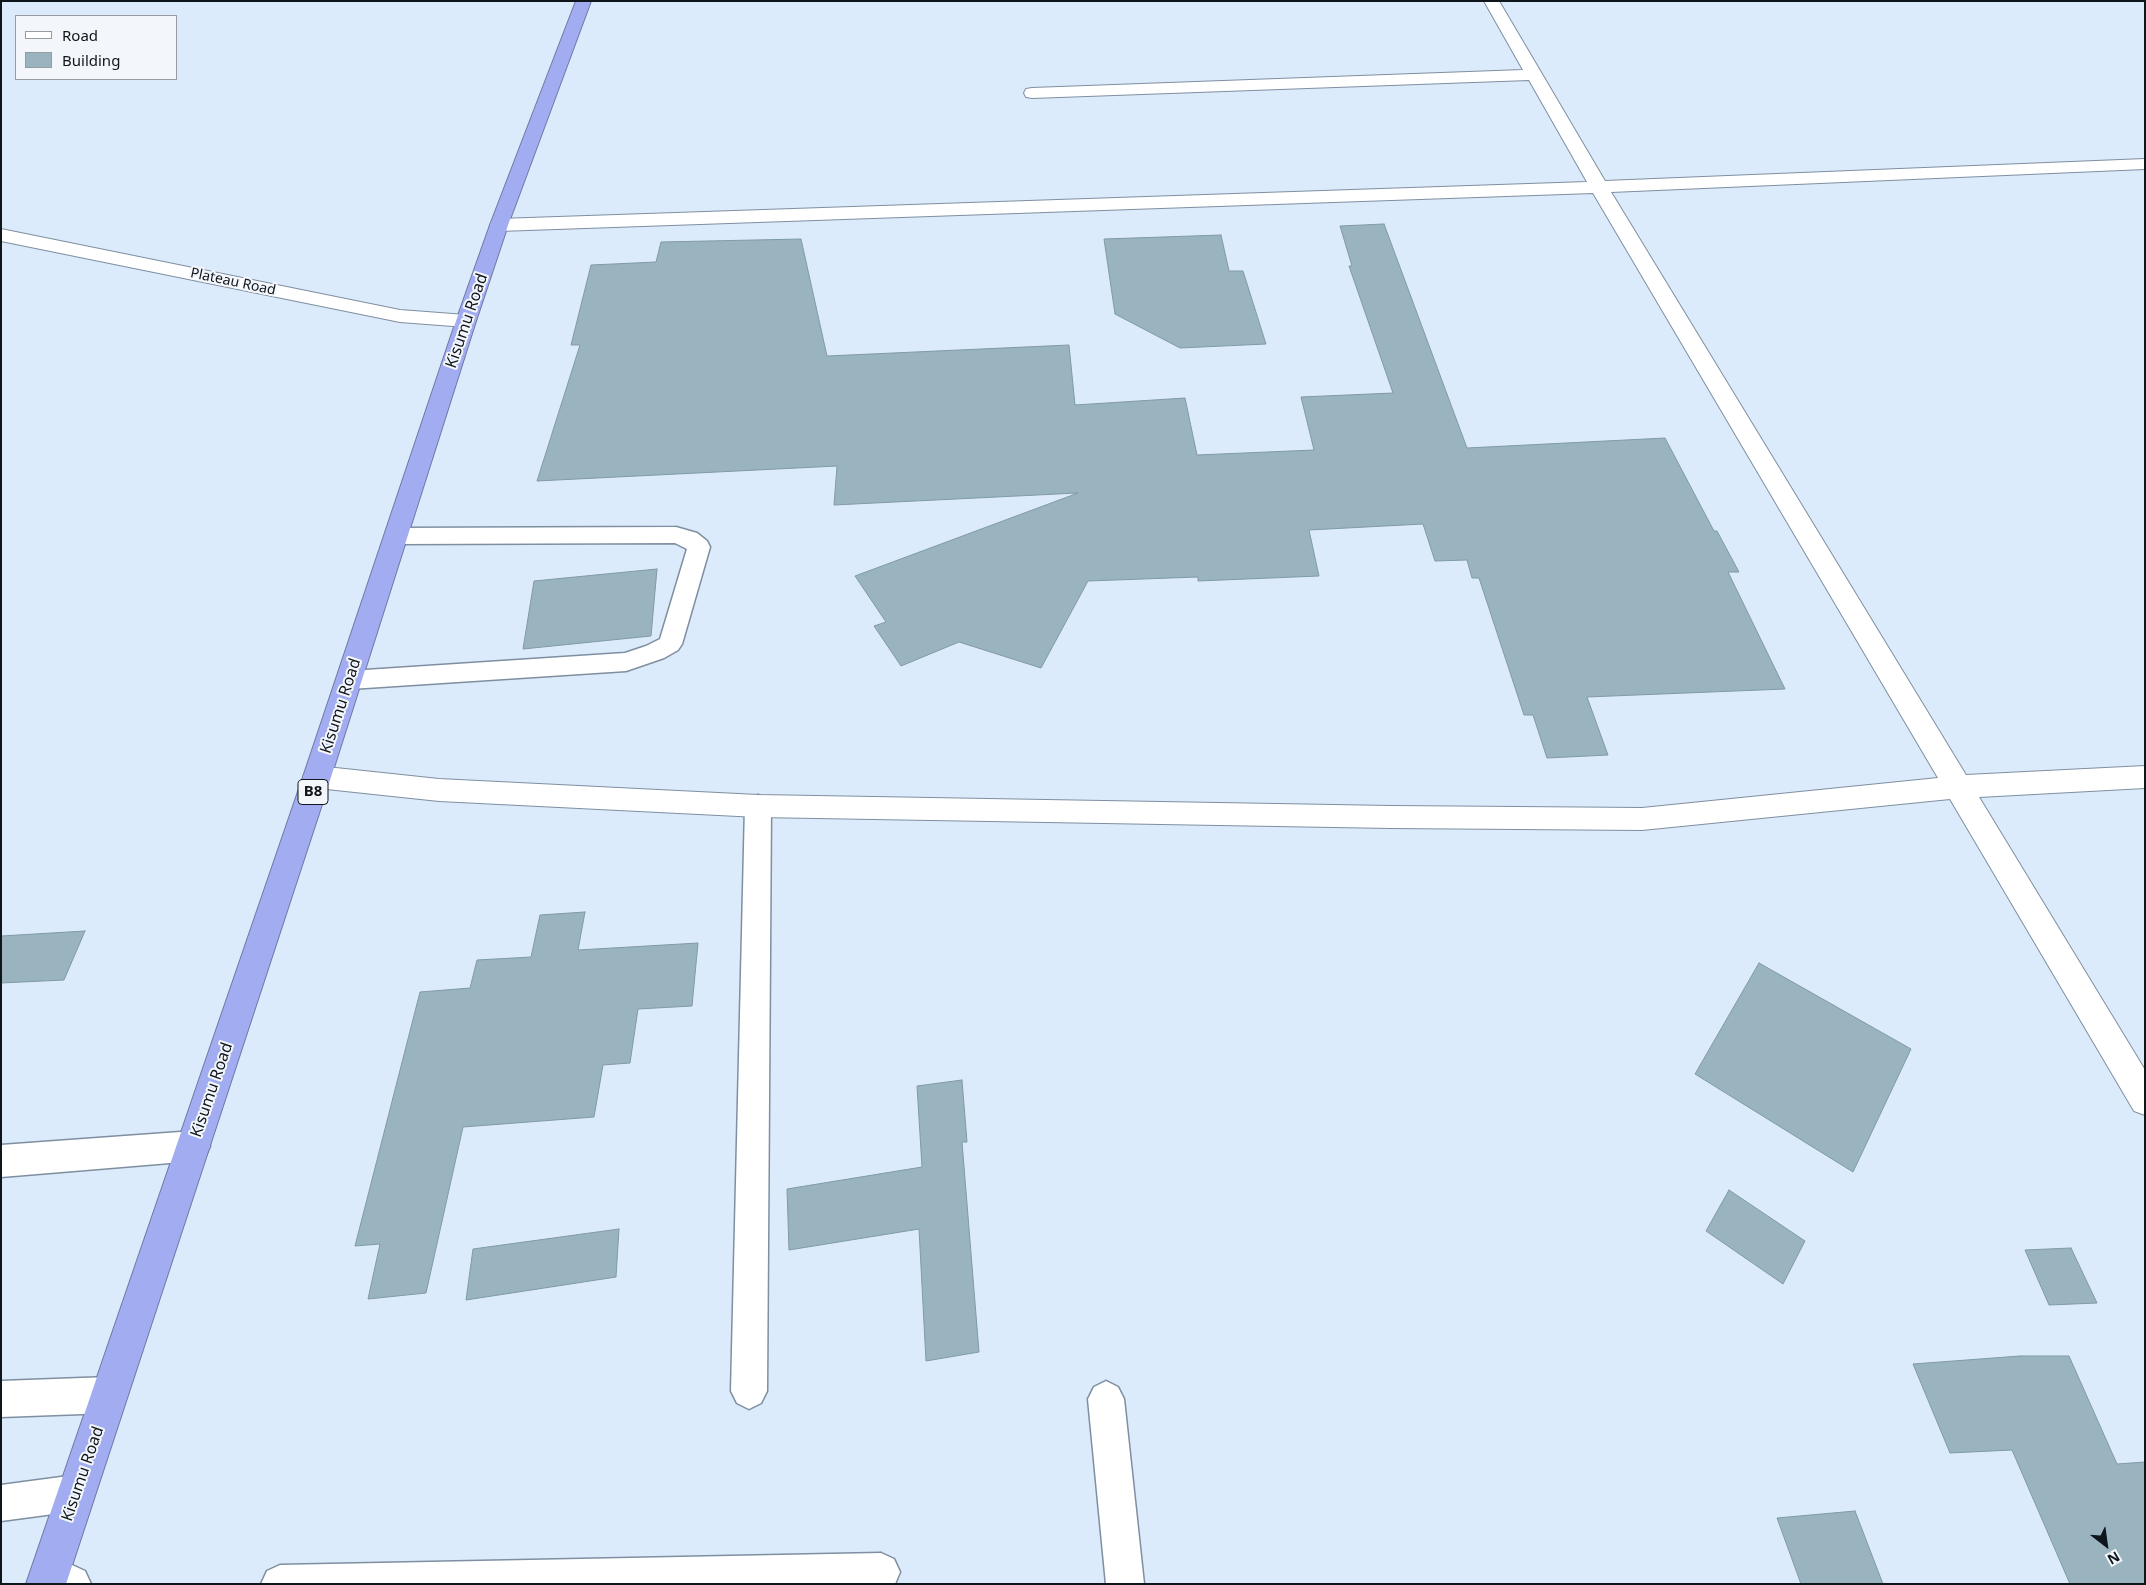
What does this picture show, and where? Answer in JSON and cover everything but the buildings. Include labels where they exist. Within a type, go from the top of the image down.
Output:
[{"type":"highway","name":"Kisumu Road","points":[[46,1584],[318,778],[466,321],[499,226],[584,1]]},
{"type":"street","points":[[1491,1],[1599,186],[2145,1100]]},
{"type":"street","points":[[1032,93],[1534,75]]},
{"type":"street","points":[[499,226],[2145,164]]},
{"type":"street","name":"Plateau Road","points":[[1,235],[400,316],[466,321]]},
{"type":"street","points":[[318,778],[439,790],[758,806],[1391,818],[1642,819],[1957,787],[2145,777]]},
{"type":"lane","points":[[350,680],[626,662],[655,652],[670,644],[699,547],[689,539],[676,535],[396,536]]},
{"type":"lane","points":[[749,1391],[758,806]]},
{"type":"lane","points":[[1,1161],[194,1146]]},
{"type":"lane","points":[[1,1399],[109,1395]]},
{"type":"lane","points":[[1106,1399],[1125,1584]]},
{"type":"lane","points":[[1,1503],[76,1494]]},
{"type":"lane","points":[[280,1584],[881,1572]]},
{"type":"lane","points":[[46,1584],[72,1584]]}]
